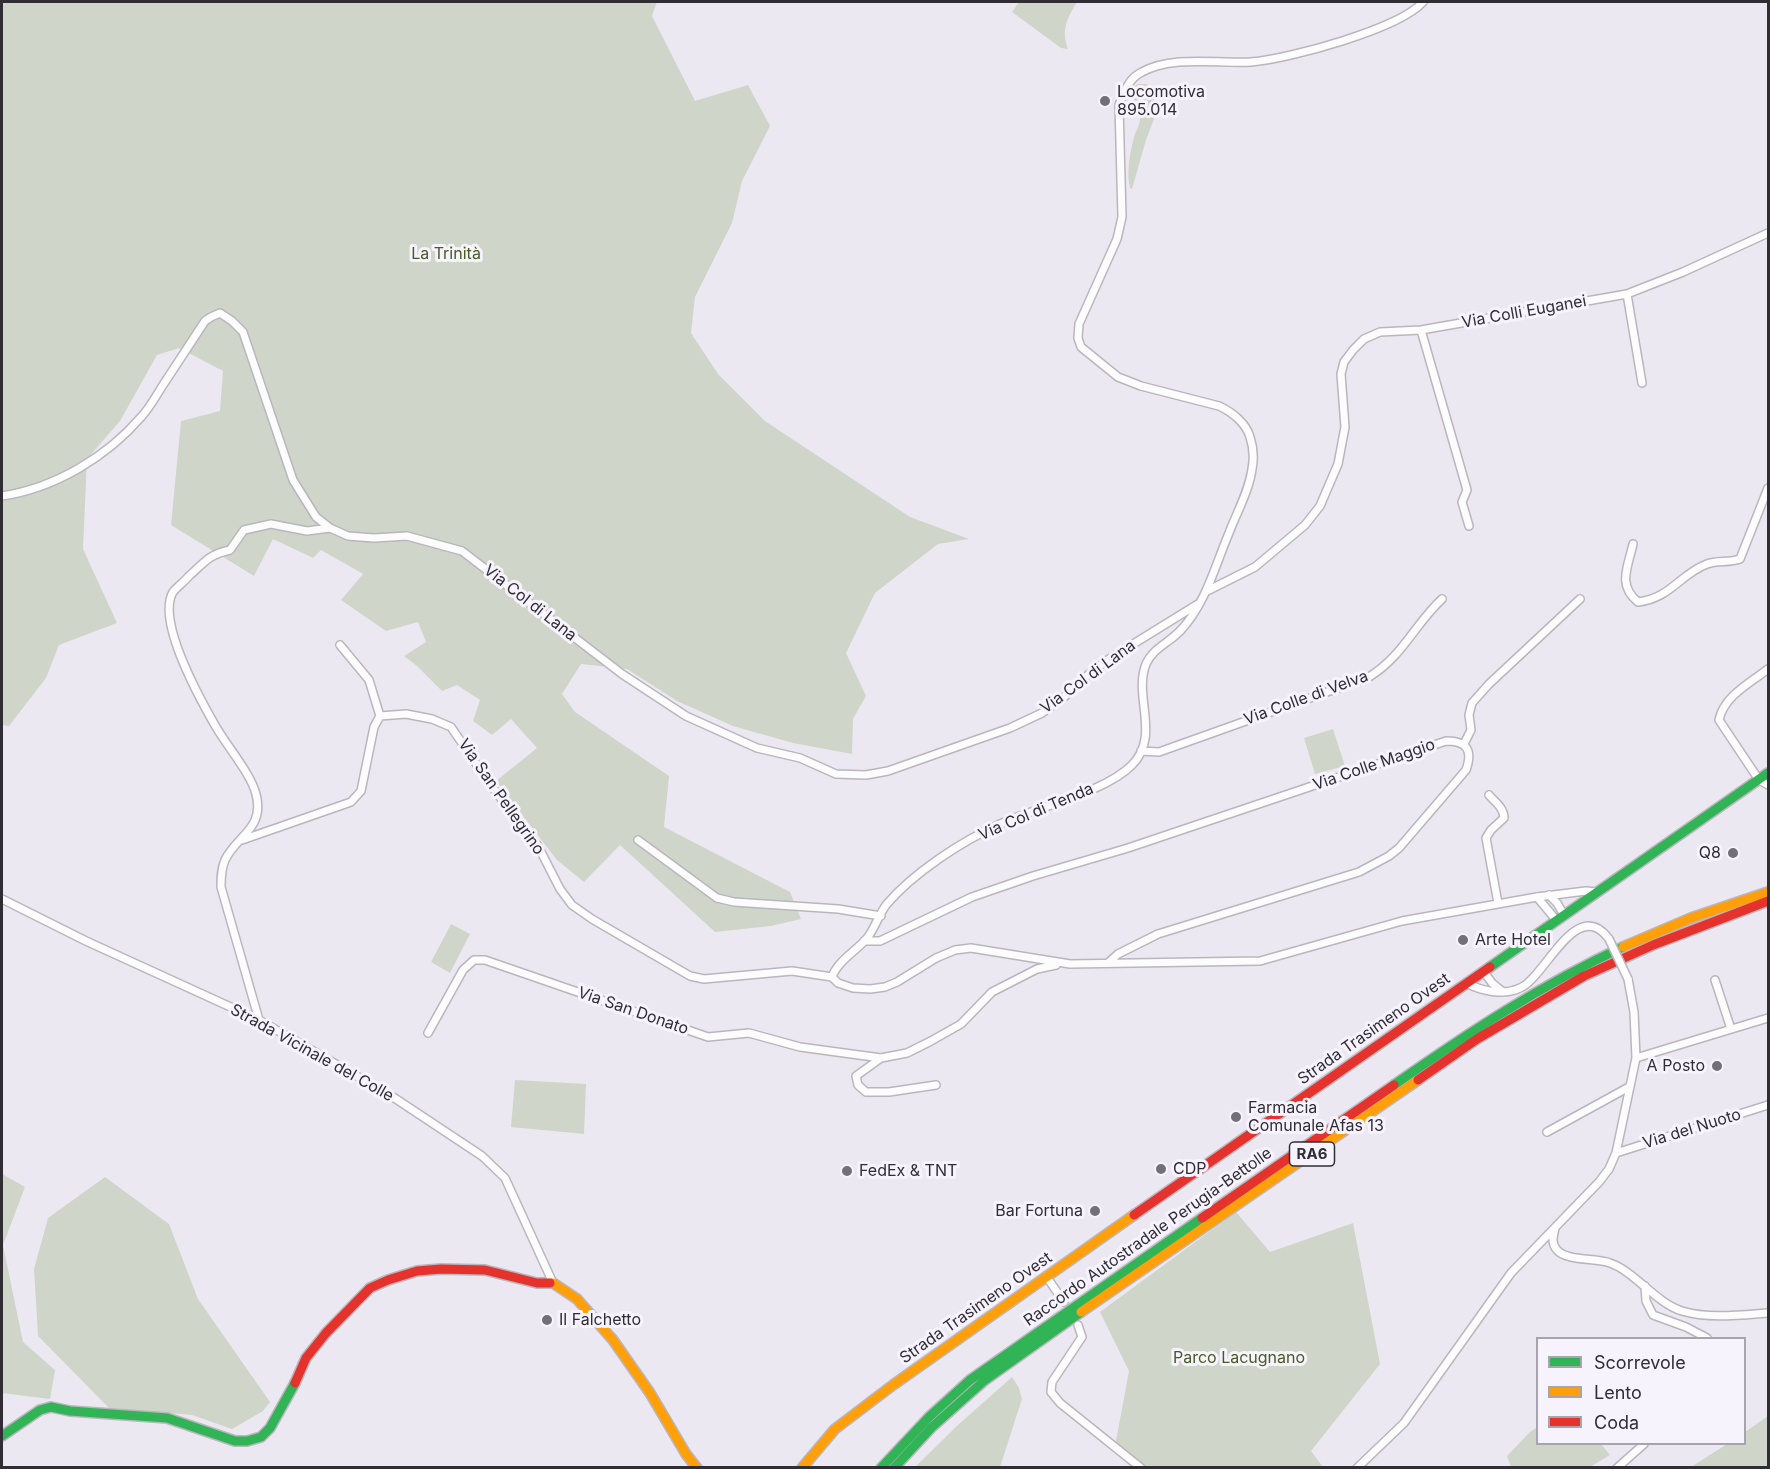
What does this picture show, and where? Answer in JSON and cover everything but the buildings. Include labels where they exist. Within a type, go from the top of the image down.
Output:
[{"type":"main road","name":"Strada Trasimeno Ovest","points":[[802,1467],[835,1429],[1046,1276],[1768,773]]},
{"type":"main road","name":"Raccordo Autostradale Perugia-Bettolle","points":[[881,1467],[929,1417],[979,1373],[1472,1031],[1508,1008],[1579,969],[1646,937],[1768,892]]},
{"type":"main road","name":"RA6","points":[[894,1467],[933,1427],[985,1380],[1198,1230],[1477,1039],[1516,1014],[1594,972],[1695,927],[1768,901]]},
{"type":"main road","points":[[2,1436],[40,1410],[51,1407],[70,1411],[167,1418],[235,1441],[247,1441],[261,1437],[270,1428],[293,1388],[306,1358],[326,1333],[370,1288],[417,1271],[484,1270],[537,1283],[553,1283],[577,1299],[614,1340],[650,1393],[686,1454],[697,1467]]},
{"type":"street","points":[[1142,751],[1146,730],[1145,667],[1152,653],[1181,630],[1207,591],[1248,486],[1253,467],[1250,436],[1243,423],[1229,411],[1219,406],[1141,386],[1118,377],[1081,347],[1078,338],[1079,324],[1117,239],[1122,217],[1119,105],[1128,85],[1141,72],[1160,65],[1251,62],[1289,57],[1399,20],[1416,10],[1423,2]]},
{"type":"street","name":"Via Colli Euganei","points":[[1207,591],[1255,567],[1305,525],[1320,506],[1338,464],[1345,427],[1341,374],[1344,362],[1364,339],[1380,332],[1420,330],[1627,294],[1683,272],[1768,233]]},
{"type":"street","points":[[1627,294],[1642,383]]},
{"type":"street","name":"Via Col di Lana","points":[[2,496],[50,482],[78,469],[124,436],[144,415],[205,321],[211,316],[220,314],[232,321],[243,332],[293,480],[316,517],[330,528],[348,536],[374,538],[407,536],[462,551],[622,675],[686,716],[757,748],[800,758],[836,774],[866,775],[888,771],[1010,728],[1062,699],[1109,659],[1200,603]]},
{"type":"street","points":[[1420,330],[1467,490],[1462,502],[1469,526]]},
{"type":"street","points":[[1633,544],[1625,581],[1628,594],[1638,602],[1652,600],[1710,562],[1731,562],[1740,559],[1768,488]]},
{"type":"street","points":[[259,1020],[221,887],[225,860],[253,826],[258,814],[256,794],[252,783],[216,726],[175,645],[169,609],[173,593],[213,554],[230,550],[244,531],[272,524],[307,531],[330,528]]},
{"type":"street","name":"Via Colle di Velva","points":[[1142,751],[1159,752],[1369,677],[1386,666],[1399,653],[1428,612],[1443,599]]},
{"type":"street","points":[[1108,963],[1118,954],[1158,934],[1359,872],[1389,856],[1409,837],[1466,770],[1469,753],[1464,744],[1471,730],[1469,716],[1472,703],[1489,684],[1580,599]]},
{"type":"street","points":[[242,840],[351,802],[361,791],[374,727],[380,716],[369,680],[340,645]]},
{"type":"street","points":[[1768,669],[1727,701],[1721,710],[1719,720],[1760,780],[1768,785]]},
{"type":"street","name":"Via San Pellegrino","points":[[380,716],[406,714],[432,719],[451,727],[492,787],[538,846],[560,889],[572,905],[670,965],[690,976],[704,980],[792,971],[832,977]]},
{"type":"street","name":"Via Colle Maggio","points":[[864,942],[880,941],[972,897],[1033,876],[1128,848],[1446,741],[1464,744]]},
{"type":"street","name":"Via Col di Tenda","points":[[832,977],[835,970],[864,942],[876,926],[884,908],[898,892],[958,847],[1000,824],[1047,807],[1122,774],[1134,763],[1142,751]]},
{"type":"street","points":[[1489,795],[1504,814],[1504,818],[1485,838],[1498,903]]},
{"type":"street","points":[[638,840],[717,898],[734,902],[838,909],[881,915]]},
{"type":"street","points":[[832,977],[838,983],[853,988],[885,987],[936,958],[955,950],[971,948],[1060,963],[1156,964],[1260,961],[1384,925],[1549,895],[1597,892]]},
{"type":"street","points":[[1537,897],[1560,918],[1562,909],[1549,895]]},
{"type":"street","name":"Strada Vicinale del Colle","points":[[2,899],[86,941],[259,1020],[390,1095],[482,1156],[505,1178],[553,1283]]},
{"type":"street","points":[[1357,1467],[1404,1422],[1511,1273],[1599,1182],[1609,1169],[1616,1153],[1636,1058],[1634,1012],[1628,979],[1603,931],[1588,926],[1575,930],[1523,987],[1503,992],[1484,990],[1466,983]]},
{"type":"street","name":"Via San Donato","points":[[428,1033],[464,970],[474,960],[485,960],[708,1037],[748,1033],[800,1047],[881,1058],[907,1053],[931,1041],[961,1024],[992,992],[1037,969],[1060,963]]},
{"type":"street","points":[[1484,972],[1503,992]]},
{"type":"street","points":[[1715,980],[1731,1029]]},
{"type":"street","points":[[1636,1058],[1768,1018]]},
{"type":"street","name":"Via San Donato","points":[[881,1058],[856,1076],[858,1085],[866,1092],[889,1092],[936,1085]]},
{"type":"street","points":[[1547,1132],[1629,1087]]},
{"type":"street","name":"Via del Nuoto","points":[[1616,1153],[1768,1105]]},
{"type":"street","points":[[1555,1227],[1552,1241],[1558,1252],[1611,1263],[1645,1286],[1659,1299],[1680,1311],[1702,1315],[1768,1313]]},
{"type":"street","points":[[1046,1276],[1064,1302]]},
{"type":"street","points":[[1645,1286],[1646,1301],[1653,1315],[1705,1337]]},
{"type":"street","points":[[1078,1325],[1082,1337],[1052,1382],[1051,1392],[1060,1404],[1141,1467]]},
{"type":"street","points":[[1617,1467],[1642,1445]]},
{"type":"green space","name":"La Trinità","points":[[2,2],[657,2],[652,16],[695,101],[748,85],[770,126],[742,181],[732,223],[695,297],[691,333],[718,374],[765,421],[910,517],[969,539],[938,544],[875,593],[846,653],[866,696],[853,719],[852,754],[793,743],[733,726],[677,701],[627,669],[581,664],[562,694],[575,712],[669,776],[664,827],[790,892],[801,919],[771,926],[715,932],[620,845],[584,882],[557,860],[496,781],[537,748],[511,719],[492,735],[473,721],[480,700],[457,685],[442,691],[404,656],[426,642],[418,622],[386,631],[341,600],[363,574],[321,550],[313,558],[273,539],[254,576],[171,525],[181,421],[220,411],[223,371],[179,348],[157,355],[120,421],[87,459],[83,549],[117,623],[59,645],[46,678],[9,726],[2,725]]},
{"type":"green space","points":[[1019,2],[1077,2],[1066,24],[1065,36],[1068,49],[1061,48],[1012,12]]},
{"type":"green space","points":[[1138,84],[1147,84],[1154,91],[1157,111],[1132,189],[1128,170],[1134,137],[1140,121],[1140,118],[1133,112],[1134,87]]},
{"type":"green space","points":[[1333,729],[1345,766],[1315,774],[1304,738]]},
{"type":"green space","points":[[451,924],[470,934],[450,973],[431,962]]},
{"type":"green space","points":[[515,1080],[586,1084],[584,1134],[511,1127]]},
{"type":"green space","points":[[2,1174],[25,1187],[3,1245],[23,1342],[55,1370],[50,1399],[2,1393]]},
{"type":"green space","points":[[105,1177],[169,1224],[198,1299],[270,1402],[263,1411],[232,1429],[192,1415],[109,1408],[38,1336],[34,1269],[48,1218]]},
{"type":"green space","name":"Parco Lacugnano","points":[[1236,1212],[1270,1252],[1353,1223],[1380,1364],[1311,1451],[1323,1467],[1140,1467],[1115,1446],[1129,1371],[1100,1312]]},
{"type":"green space","points":[[1012,1377],[1019,1388],[1022,1399],[1000,1467],[915,1467],[959,1424]]},
{"type":"green space","points":[[1768,1416],[1768,1467],[1691,1467],[1725,1445],[1746,1445],[1746,1431]]},
{"type":"green space","points":[[1536,1428],[1536,1445],[1602,1445],[1610,1455],[1590,1467],[1511,1467],[1507,1456]]},
{"type":"traffic: fast","points":[[1490,967],[1768,773]]},
{"type":"traffic: fast","points":[[1394,1085],[1505,1011],[1563,977],[1623,947]]},
{"type":"traffic: fast","points":[[881,1468],[929,1417],[970,1380],[1202,1218]]},
{"type":"traffic: fast","points":[[894,1468],[932,1427],[985,1380],[1081,1312]]},
{"type":"traffic: fast","points":[[2,1436],[40,1410],[51,1407],[70,1411],[167,1418],[235,1441],[247,1441],[261,1437],[270,1428],[295,1383]]},
{"type":"traffic: slow","points":[[1623,947],[1691,918],[1768,892]]},
{"type":"traffic: slow","points":[[1081,1312],[1418,1080]]},
{"type":"traffic: slow","points":[[802,1468],[835,1429],[893,1385],[1134,1215]]},
{"type":"traffic: slow","points":[[550,1283],[577,1299],[613,1340],[650,1393],[686,1454],[697,1468]]},
{"type":"traffic: jam","points":[[1418,1080],[1477,1039],[1584,976],[1653,945],[1768,901]]},
{"type":"traffic: jam","points":[[1134,1215],[1490,967]]},
{"type":"traffic: jam","points":[[1202,1218],[1394,1085]]},
{"type":"traffic: jam","points":[[295,1383],[306,1358],[326,1333],[370,1288],[388,1280],[417,1271],[441,1269],[485,1270],[537,1283],[550,1283]]},
{"type":"place","name":"Locomotiva 895.014","points":[[1105,101]]},
{"type":"place","name":"Q8","points":[[1733,853]]},
{"type":"place","name":"Arte Hotel","points":[[1463,940]]},
{"type":"place","name":"A Posto","points":[[1717,1066]]},
{"type":"place","name":"Farmacia Comunale Afas 13","points":[[1236,1117]]},
{"type":"place","name":"CDP","points":[[1161,1169]]},
{"type":"place","name":"FedEx & TNT","points":[[847,1171]]},
{"type":"place","name":"Bar Fortuna","points":[[1095,1211]]},
{"type":"place","name":"Il Falchetto","points":[[547,1320]]}]
